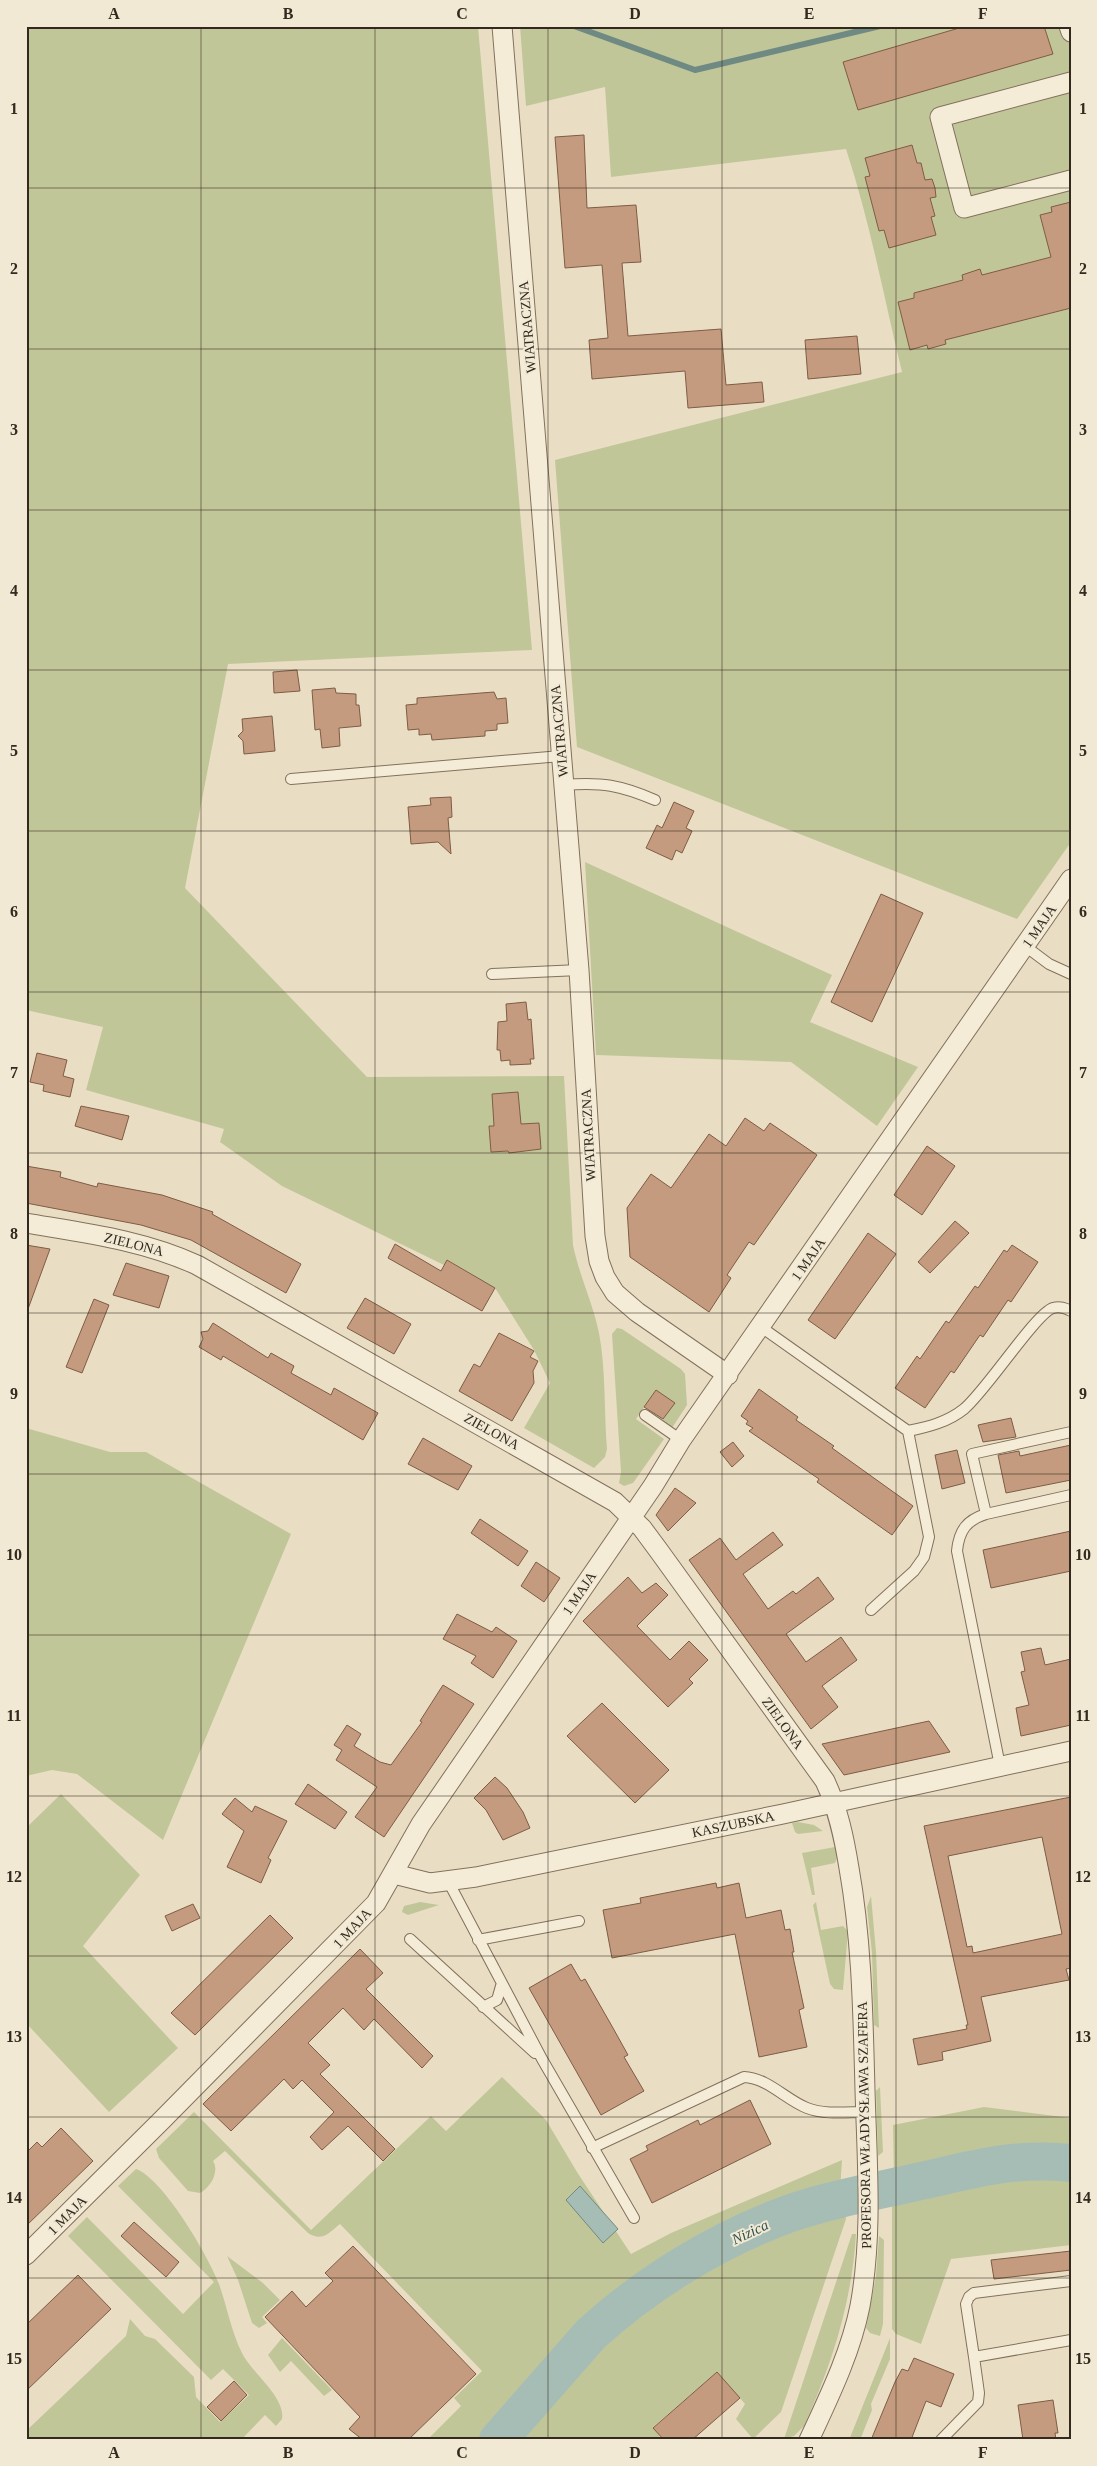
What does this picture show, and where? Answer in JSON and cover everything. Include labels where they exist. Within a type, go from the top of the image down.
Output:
[{"type":"street","name":"WIATRACZNA","points":[[502,26],[564,785],[595,1236],[599,1261],[605,1277],[615,1293],[637,1312],[728,1375]]},
{"type":"street","points":[[1069,26],[1071,32]]},
{"type":"street","points":[[1071,82],[940,117],[964,208],[1071,180]]},
{"type":"street","name":"1 MAJA","points":[[26,2255],[362,1918],[394,1874],[421,1824],[631,1517],[681,1440],[1071,879]]},
{"type":"street","name":"ZIELONA","points":[[26,1223],[133,1242],[167,1252],[197,1265],[601,1492],[631,1517],[659,1551],[825,1781],[834,1802]]},
{"type":"street","name":"KASZUBSKA","points":[[394,1874],[430,1883],[448,1881],[834,1802],[1071,1751]]},
{"type":"street","name":"PROFESORA WŁADYSŁAWA SZAFERA","points":[[809,2440],[844,2359],[860,2307],[868,2213],[866,2112],[858,1928],[844,1834],[834,1802]]},
{"type":"lane","points":[[291,779],[561,756]]},
{"type":"lane","points":[[564,785],[602,784],[625,788],[655,800]]},
{"type":"lane","points":[[1025,946],[1049,964],[1071,974]]},
{"type":"lane","points":[[492,974],[578,970]]},
{"type":"lane","points":[[908,1430],[926,1427],[949,1419],[965,1408],[982,1391],[1040,1319],[1052,1308],[1065,1307],[1071,1311]]},
{"type":"lane","points":[[761,1327],[908,1430],[929,1537],[924,1557],[914,1571],[872,1610]]},
{"type":"lane","points":[[645,1415],[681,1440]]},
{"type":"lane","points":[[986,1514],[972,1454],[1071,1432]]},
{"type":"lane","points":[[1000,1766],[957,1550],[963,1528],[974,1518],[1071,1495]]},
{"type":"lane","points":[[448,1881],[501,1986],[592,2148],[634,2218]]},
{"type":"lane","points":[[478,1940],[578,1921]]},
{"type":"lane","points":[[410,1939],[542,2059]]},
{"type":"lane","points":[[483,2007],[496,2000],[501,1986]]},
{"type":"lane","points":[[592,2148],[744,2077],[758,2080],[808,2108],[827,2112],[866,2112]]},
{"type":"lane","points":[[941,2440],[978,2402],[979,2393],[966,2304],[969,2297],[974,2293],[1071,2281]]},
{"type":"lane","points":[[974,2357],[1071,2340]]},
{"type":"green space","points":[[26,26],[478,26],[532,650],[228,664],[185,888],[367,1077],[564,1076],[573,1245],[599,1333],[603,1361],[607,1449],[605,1457],[594,1468],[524,1428],[550,1383],[534,1350],[495,1288],[448,1260],[444,1265],[282,1186],[220,1142],[224,1129],[86,1090],[103,1027],[26,1010]]},
{"type":"green space","points":[[520,26],[1071,26],[1071,842],[1017,919],[577,747],[555,460],[902,372],[870,232],[846,149],[611,177],[605,87],[526,106]]},
{"type":"green space","points":[[585,862],[832,975],[810,1022],[918,1067],[877,1126],[791,1062],[596,1055]]},
{"type":"green space","points":[[617,1328],[622,1329],[681,1369],[685,1374],[687,1405],[672,1428],[662,1421],[674,1403],[656,1390],[636,1419],[664,1439],[633,1483],[624,1486],[619,1483],[621,1472],[612,1334]]},
{"type":"green space","points":[[26,1428],[110,1452],[146,1452],[291,1534],[163,1840],[77,1774],[52,1770],[26,1776]]},
{"type":"green space","points":[[61,1794],[140,1875],[83,1946],[178,2048],[109,2112],[26,2023],[26,1828]]},
{"type":"green space","points":[[798,1822],[814,1825],[823,1831],[798,1834],[795,1832],[792,1823]]},
{"type":"green space","points":[[835,1847],[837,1858],[835,1863],[811,1868],[815,1895],[812,1895],[802,1853]]},
{"type":"green space","points":[[871,1896],[876,1952],[879,2028],[874,2025],[872,1953],[867,1907]]},
{"type":"green space","points":[[420,1902],[439,1905],[408,1915],[402,1912],[404,1906]]},
{"type":"green space","points":[[816,1902],[821,1930],[843,1926],[848,1931],[843,1990],[834,1989],[830,1984],[813,1905]]},
{"type":"green space","points":[[502,2077],[546,2120],[577,2172],[631,2254],[671,2233],[842,2160],[840,2192],[788,2206],[704,2244],[624,2289],[595,2315],[487,2440],[427,2440],[461,2406],[454,2398],[482,2371],[340,2224],[325,2235],[317,2237],[308,2233],[225,2151],[213,2161],[215,2175],[204,2191],[200,2193],[188,2191],[159,2158],[156,2149],[194,2112],[311,2230],[431,2116],[446,2131]]},
{"type":"green space","points":[[880,2087],[883,2152],[878,2156],[876,2091]]},
{"type":"green space","points":[[984,2107],[1071,2118],[1071,2152],[1041,2149],[997,2153],[894,2178],[893,2125]]},
{"type":"green space","points":[[136,2169],[147,2175],[159,2187],[184,2220],[206,2256],[219,2284],[242,2353],[279,2402],[282,2419],[276,2426],[265,2415],[241,2440],[26,2440],[26,2431],[126,2336],[130,2319],[145,2336],[155,2339],[194,2377],[196,2397],[220,2422],[249,2395],[223,2369],[211,2380],[68,2236],[87,2217],[183,2314],[214,2282],[118,2186]]},
{"type":"green space","points":[[1026,2170],[1071,2171],[1071,2245],[951,2259],[921,2344],[896,2334],[892,2329],[892,2204],[908,2199],[907,2195],[981,2177]]},
{"type":"green space","points":[[844,2205],[846,2219],[781,2412],[753,2439],[736,2419],[745,2404],[717,2372],[653,2427],[660,2436],[656,2440],[510,2440],[597,2339],[621,2316],[649,2295],[711,2256],[744,2239],[812,2213]]},
{"type":"green space","points":[[852,2234],[856,2234],[850,2284],[832,2356],[804,2426],[794,2436],[784,2439]]},
{"type":"green space","points":[[879,2236],[884,2240],[883,2324],[880,2336],[870,2333],[866,2328],[876,2276]]},
{"type":"green space","points":[[227,2256],[263,2283],[280,2300],[262,2317],[267,2323],[259,2328],[252,2323],[238,2280]]},
{"type":"green space","points":[[282,2338],[332,2390],[324,2396],[291,2361],[280,2372],[268,2355]]},
{"type":"green space","points":[[890,2338],[890,2359],[871,2404],[872,2410],[860,2440],[849,2440]]},
{"type":"water","points":[[580,2186],[618,2229],[603,2243],[566,2200]]},
{"type":"building","points":[[966,26],[1044,26],[1053,54],[858,110],[843,62]]},
{"type":"building","points":[[584,135],[587,208],[636,205],[641,262],[622,263],[628,336],[721,329],[726,385],[762,382],[764,402],[688,408],[685,371],[592,379],[589,340],[608,338],[602,265],[565,268],[555,137]]},
{"type":"building","points":[[912,145],[917,163],[921,163],[925,180],[932,179],[935,188],[936,197],[930,198],[935,216],[931,217],[936,235],[889,248],[884,230],[879,231],[865,177],[870,176],[865,158]]},
{"type":"building","points":[[1071,202],[1071,308],[945,340],[946,344],[928,349],[927,345],[910,350],[898,302],[914,298],[914,293],[963,280],[962,275],[980,269],[982,275],[1051,257],[1040,215],[1052,212],[1051,207]]},
{"type":"building","points":[[857,336],[861,374],[808,379],[805,340]]},
{"type":"building","points":[[297,670],[300,691],[274,693],[273,672]]},
{"type":"building","points":[[335,688],[336,693],[356,694],[356,705],[359,705],[361,726],[339,728],[340,746],[322,748],[320,729],[315,730],[312,690]]},
{"type":"building","points":[[494,692],[497,699],[506,698],[508,723],[497,724],[497,730],[485,731],[485,736],[432,740],[431,734],[419,735],[419,729],[408,730],[406,705],[417,704],[417,698]]},
{"type":"building","points":[[272,716],[275,751],[244,754],[243,741],[238,736],[243,731],[242,719]]},
{"type":"building","points":[[451,797],[452,817],[448,818],[451,854],[438,842],[411,844],[408,807],[431,805],[430,798]]},
{"type":"building","points":[[674,802],[694,811],[686,828],[692,831],[682,853],[676,850],[672,860],[646,848],[657,825],[662,828]]},
{"type":"building","points":[[881,894],[923,913],[872,1022],[831,1002]]},
{"type":"building","points":[[526,1002],[528,1020],[531,1019],[534,1059],[530,1059],[531,1064],[510,1065],[510,1060],[501,1061],[500,1050],[497,1050],[498,1022],[507,1021],[506,1004]]},
{"type":"building","points":[[37,1053],[67,1060],[63,1076],[74,1079],[70,1097],[43,1091],[44,1085],[30,1082]]},
{"type":"building","points":[[518,1092],[521,1124],[539,1123],[541,1149],[509,1153],[508,1151],[491,1152],[489,1126],[494,1126],[492,1094]]},
{"type":"building","points":[[81,1106],[129,1116],[122,1140],[75,1126]]},
{"type":"building","points":[[745,1118],[764,1131],[770,1123],[817,1155],[754,1245],[749,1242],[727,1275],[731,1278],[709,1312],[630,1257],[627,1208],[651,1174],[671,1188],[709,1134],[726,1146]]},
{"type":"building","points":[[927,1146],[955,1166],[922,1215],[894,1195]]},
{"type":"building","points":[[26,1166],[61,1172],[60,1177],[97,1187],[98,1183],[162,1195],[213,1212],[212,1214],[301,1264],[286,1293],[191,1240],[141,1225],[26,1203]]},
{"type":"building","points":[[955,1221],[969,1233],[930,1273],[918,1262]]},
{"type":"building","points":[[868,1233],[896,1254],[835,1339],[808,1320]]},
{"type":"building","points":[[395,1244],[441,1271],[447,1260],[495,1288],[482,1311],[388,1258]]},
{"type":"building","points":[[26,1245],[50,1249],[28,1309],[26,1308]]},
{"type":"building","points":[[1012,1245],[1038,1262],[1011,1302],[1008,1300],[983,1337],[980,1335],[954,1373],[951,1371],[925,1408],[895,1388],[917,1356],[920,1359],[946,1321],[949,1323],[975,1286],[978,1288],[1004,1250],[1007,1252]]},
{"type":"building","points":[[126,1263],[169,1276],[159,1308],[113,1295]]},
{"type":"building","points":[[365,1298],[411,1324],[394,1354],[347,1328]]},
{"type":"building","points":[[94,1299],[109,1305],[82,1373],[66,1367]]},
{"type":"building","points":[[213,1323],[268,1358],[271,1353],[294,1366],[291,1373],[331,1395],[334,1388],[378,1413],[363,1440],[223,1356],[221,1360],[199,1347],[203,1339],[201,1332],[208,1331]]},
{"type":"building","points":[[499,1333],[534,1351],[530,1357],[538,1361],[533,1371],[534,1383],[512,1421],[459,1391],[474,1364],[480,1367]]},
{"type":"building","points":[[759,1389],[798,1417],[796,1420],[834,1446],[832,1448],[913,1506],[892,1535],[817,1482],[819,1479],[749,1431],[753,1428],[746,1424],[748,1421],[741,1416]]},
{"type":"building","points":[[656,1390],[675,1403],[663,1419],[644,1407]]},
{"type":"building","points":[[1011,1418],[1016,1437],[983,1442],[978,1425]]},
{"type":"building","points":[[423,1438],[472,1466],[458,1490],[408,1464]]},
{"type":"building","points":[[733,1442],[744,1456],[732,1467],[720,1452]]},
{"type":"building","points":[[1071,1445],[1071,1480],[1006,1493],[998,1455],[1019,1451],[1020,1456]]},
{"type":"building","points":[[957,1450],[965,1483],[942,1489],[935,1455]]},
{"type":"building","points":[[675,1488],[696,1503],[668,1531],[656,1515]]},
{"type":"building","points":[[480,1519],[528,1551],[518,1566],[471,1533]]},
{"type":"building","points":[[1071,1531],[1071,1571],[991,1588],[983,1550]]},
{"type":"building","points":[[773,1532],[783,1545],[743,1574],[768,1609],[793,1591],[796,1594],[818,1577],[834,1599],[786,1634],[806,1662],[841,1637],[857,1660],[822,1686],[838,1707],[811,1729],[689,1560],[720,1538],[736,1560]]},
{"type":"building","points":[[536,1562],[560,1578],[544,1602],[521,1586]]},
{"type":"building","points":[[628,1577],[642,1593],[656,1583],[668,1595],[637,1626],[670,1660],[689,1641],[708,1660],[689,1679],[693,1683],[668,1707],[583,1621]]},
{"type":"building","points":[[457,1614],[492,1632],[496,1627],[517,1641],[493,1678],[471,1663],[476,1656],[443,1639]]},
{"type":"building","points":[[1041,1648],[1045,1665],[1071,1659],[1071,1725],[1021,1736],[1016,1708],[1029,1705],[1021,1672],[1025,1671],[1021,1652]]},
{"type":"building","points":[[443,1685],[474,1704],[384,1837],[355,1817],[377,1787],[336,1760],[342,1750],[334,1745],[347,1725],[361,1734],[354,1746],[380,1762],[391,1765],[422,1722],[420,1721]]},
{"type":"building","points":[[602,1703],[669,1770],[635,1803],[567,1736]]},
{"type":"building","points":[[929,1721],[950,1752],[844,1775],[822,1744]]},
{"type":"building","points":[[495,1777],[507,1788],[523,1812],[530,1828],[503,1840],[486,1810],[474,1798]]},
{"type":"building","points":[[308,1784],[347,1812],[335,1829],[295,1804]]},
{"type":"building","points":[[1071,1797],[1071,1968],[1066,1969],[1069,1980],[981,1997],[991,2041],[942,2052],[943,2060],[918,2065],[913,2039],[967,2029],[966,2025],[968,2025],[924,1826]],"holes":[[[1042,1837],[1062,1934],[973,1953],[972,1946],[967,1947],[948,1856]]]},
{"type":"building","points":[[235,1798],[252,1812],[255,1806],[287,1821],[268,1858],[271,1860],[261,1883],[227,1867],[244,1831],[222,1814]]},
{"type":"building","points":[[716,1883],[717,1888],[739,1883],[746,1918],[781,1910],[785,1930],[790,1929],[794,1952],[792,1952],[804,2008],[799,2010],[807,2047],[759,2057],[735,1934],[612,1958],[603,1910],[641,1903],[640,1898]]},
{"type":"building","points":[[193,1904],[200,1918],[172,1931],[165,1916]]},
{"type":"building","points":[[270,1915],[293,1938],[195,2035],[171,2013]]},
{"type":"building","points":[[360,1949],[383,1973],[366,1989],[433,2056],[422,2068],[374,2019],[364,2030],[343,2008],[308,2043],[330,2065],[320,2074],[395,2149],[383,2161],[348,2126],[322,2150],[310,2137],[334,2112],[302,2080],[293,2089],[284,2079],[231,2131],[203,2104]]},
{"type":"building","points":[[571,1964],[581,1981],[585,1979],[628,2055],[624,2057],[644,2091],[601,2115],[529,1988]]},
{"type":"building","points":[[750,2100],[771,2144],[652,2203],[630,2159],[648,2150],[646,2146],[698,2120],[700,2125]]},
{"type":"building","points":[[61,2128],[93,2161],[26,2226],[26,2153],[37,2142],[42,2147]]},
{"type":"building","points":[[134,2222],[179,2262],[166,2277],[121,2236]]},
{"type":"building","points":[[353,2246],[476,2374],[408,2440],[363,2440],[349,2429],[360,2417],[265,2317],[292,2291],[306,2307],[333,2281],[325,2273]]},
{"type":"building","points":[[1071,2251],[1071,2270],[994,2279],[991,2260]]},
{"type":"building","points":[[78,2275],[111,2309],[26,2391],[26,2325]]},
{"type":"building","points":[[914,2358],[954,2374],[941,2407],[926,2401],[911,2440],[871,2440],[895,2382],[902,2369],[908,2371]]},
{"type":"building","points":[[717,2372],[740,2398],[692,2440],[664,2440],[653,2428]]},
{"type":"building","points":[[234,2381],[247,2395],[221,2421],[207,2407]]},
{"type":"building","points":[[1053,2400],[1058,2433],[1055,2433],[1056,2440],[1023,2440],[1018,2405]]},
{"type":"waterway","points":[[574,26],[695,70],[880,26]]},
{"type":"waterway","name":"Nizica","points":[[498,2440],[591,2334],[613,2315],[659,2280],[735,2237],[788,2214],[821,2204],[959,2172],[1013,2163],[1071,2163]]}]
